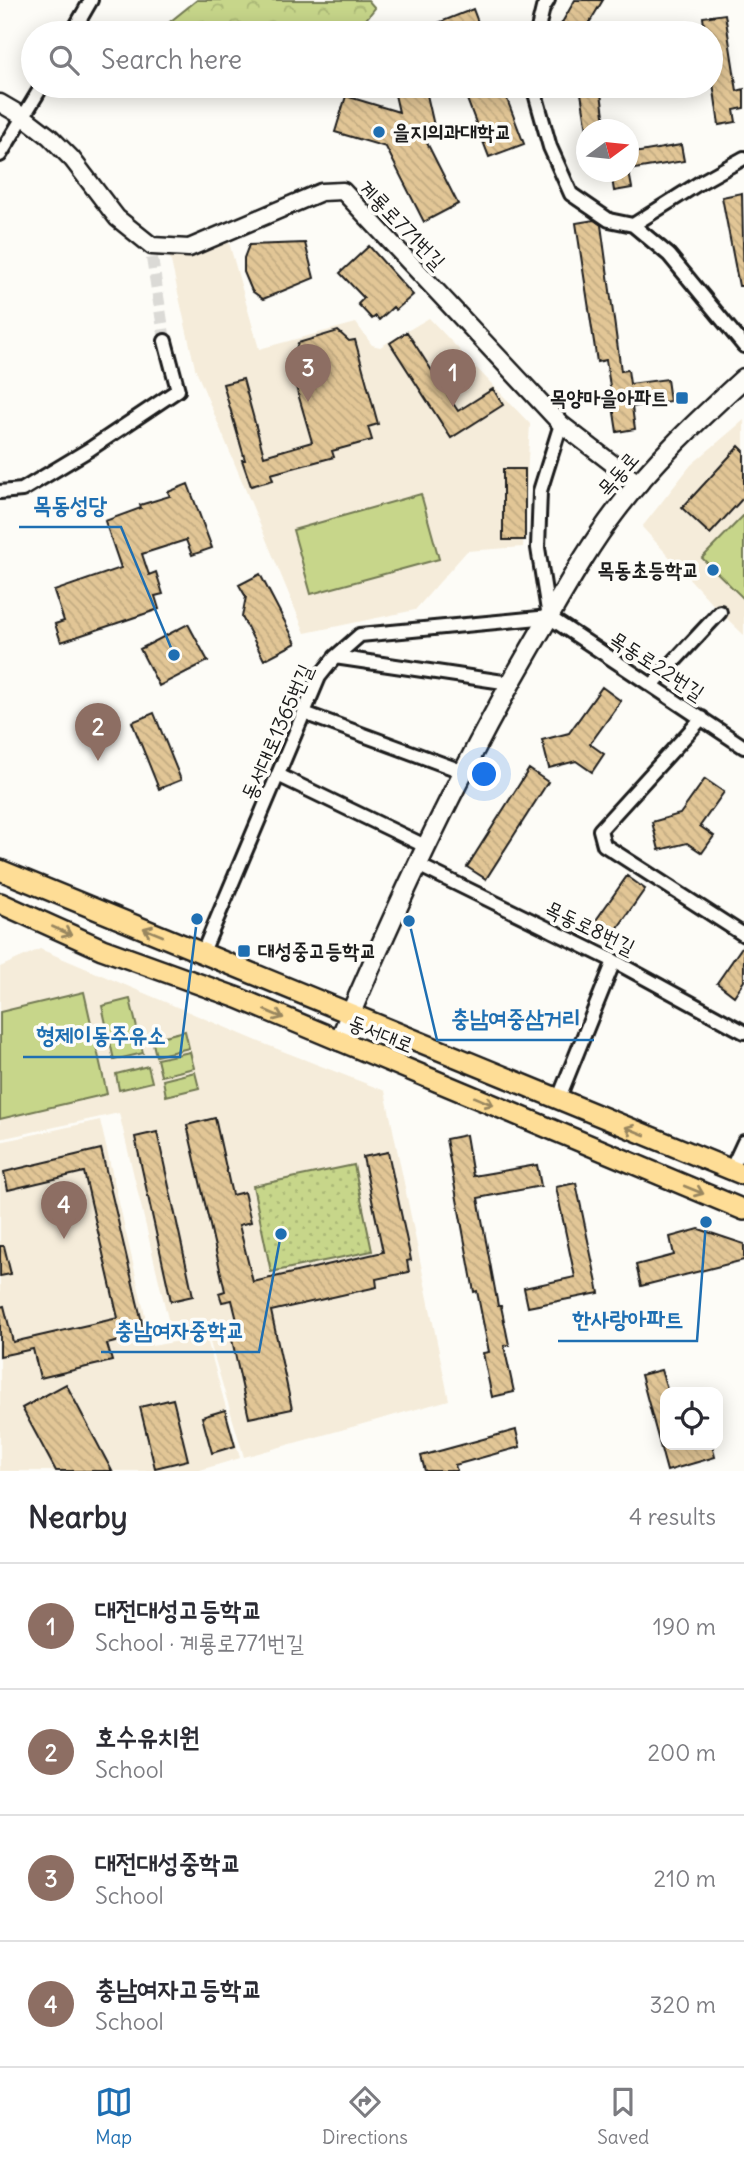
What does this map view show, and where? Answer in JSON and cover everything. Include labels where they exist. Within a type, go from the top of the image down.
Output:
[{"type":"main road","name":"목동로","points":[[339,1041],[416,864],[510,683],[549,617],[615,512],[684,432],[744,377]]},
{"type":"main road","name":"동서대로","points":[[0,870],[737,1172]]},
{"type":"main road","name":"동서대로","points":[[0,903],[102,949],[238,998],[744,1210]]},
{"type":"street","points":[[79,21],[91,0]]},
{"type":"street","points":[[540,21],[548,0]]},
{"type":"street","points":[[0,155],[36,98]]},
{"type":"street","points":[[536,98],[550,148],[571,194],[609,220],[633,225],[668,255],[744,345]]},
{"type":"street","name":"계룡로771번길","points":[[0,103],[50,137],[72,159],[117,218],[152,252],[189,248],[321,192],[343,191],[561,424],[639,484]]},
{"type":"street","points":[[633,225],[744,158]]},
{"type":"street","points":[[0,492],[22,490],[90,449],[178,390],[165,341]]},
{"type":"street","points":[[549,617],[538,548],[540,491],[561,424]]},
{"type":"street","points":[[652,685],[720,612]]},
{"type":"street","name":"동서대로1365번길","points":[[203,952],[319,677],[335,657],[360,635],[549,617]]},
{"type":"street","name":"목동로22번길","points":[[549,617],[744,747]]},
{"type":"street","points":[[335,657],[510,683]]},
{"type":"street","points":[[304,713],[464,772]]},
{"type":"street","points":[[702,718],[600,830],[604,845],[744,935]]},
{"type":"street","points":[[278,775],[425,846]]},
{"type":"street","name":"목동로8번길","points":[[416,864],[614,961],[744,1032]]},
{"type":"street","points":[[558,1100],[614,961]]},
{"type":"street","name":"동서대로","points":[[737,1172],[744,1142]]},
{"type":"shaded area","points":[[228,239],[259,349],[356,323],[372,345],[380,347],[429,318],[530,424],[523,547],[467,551],[415,610],[305,633],[195,368],[170,257]]},
{"type":"shaded area","name":"목동초등학교","points":[[744,420],[744,635],[642,527],[691,465]]},
{"type":"shaded area","points":[[40,949],[262,1043],[385,1091],[449,1400],[244,1457],[206,1329],[172,1336],[119,1113],[0,1139],[0,967]]},
{"type":"shaded area","points":[[100,1120],[152,1346],[206,1336],[240,1458],[197,1471],[0,1471],[0,1142]]},
{"type":"green space","points":[[197,0],[368,0],[375,8],[365,21],[171,21]]},
{"type":"green space","points":[[421,494],[439,559],[311,594],[293,530]]},
{"type":"green space","points":[[744,515],[744,599],[702,558]]},
{"type":"green space","points":[[84,992],[107,1094],[0,1119],[0,1012]]},
{"type":"green space","points":[[130,999],[143,1053],[114,1060],[102,1006]]},
{"type":"green space","points":[[185,1031],[189,1048],[156,1056],[152,1039]]},
{"type":"green space","points":[[190,1052],[194,1068],[161,1076],[157,1059]]},
{"type":"green space","points":[[148,1066],[152,1082],[119,1090],[116,1074]]},
{"type":"green space","points":[[195,1072],[199,1088],[166,1096],[163,1080]]},
{"type":"green space","points":[[354,1165],[372,1251],[271,1272],[253,1186]]},
{"type":"building","points":[[575,0],[603,0],[590,21],[563,21]]},
{"type":"building","points":[[473,9],[478,21],[443,21]]},
{"type":"building","points":[[725,14],[737,91],[744,89],[744,108],[734,110],[736,122],[719,125],[715,98],[723,98],[723,21],[704,21],[703,17]]},
{"type":"building","points":[[345,98],[399,112],[396,98],[428,98],[437,139],[423,135],[458,204],[424,222],[386,147],[335,132]]},
{"type":"building","points":[[467,98],[507,98],[524,144],[489,157]]},
{"type":"building","points":[[582,98],[602,98],[604,119],[585,119]]},
{"type":"building","points":[[681,145],[684,161],[639,168],[639,152]]},
{"type":"building","points":[[613,182],[631,182],[632,188],[614,191]]},
{"type":"building","points":[[742,193],[744,286],[739,286],[722,197]]},
{"type":"building","points":[[594,220],[601,225],[621,371],[628,370],[630,384],[667,379],[670,401],[632,407],[635,429],[617,432],[606,360],[597,362],[576,223]]},
{"type":"building","points":[[305,243],[314,278],[263,299],[252,291],[244,272],[244,258],[249,245]]},
{"type":"building","points":[[369,246],[413,295],[396,310],[393,307],[379,320],[376,316],[372,319],[358,304],[364,298],[340,273]]},
{"type":"building","points":[[338,331],[349,341],[355,340],[378,424],[368,427],[372,440],[332,451],[334,457],[271,474],[273,480],[251,486],[223,384],[243,379],[264,456],[312,442],[288,359],[293,357],[298,343]]},
{"type":"building","points":[[407,332],[458,411],[493,389],[503,405],[451,438],[390,343]]},
{"type":"building","points":[[739,446],[744,451],[744,497],[710,534],[682,508]]},
{"type":"building","points":[[503,469],[525,469],[525,540],[503,540]]},
{"type":"building","points":[[188,484],[212,548],[192,555],[186,540],[142,554],[149,575],[156,572],[163,594],[155,596],[159,609],[61,642],[55,624],[64,621],[54,591],[121,568],[105,521],[141,508],[140,505],[170,496],[168,492]]},
{"type":"building","points":[[260,574],[296,643],[264,660],[242,617],[246,597],[239,585]]},
{"type":"building","points":[[188,624],[208,661],[159,686],[140,649]]},
{"type":"building","points":[[602,687],[621,701],[590,744],[604,754],[592,772],[576,761],[549,768],[542,740],[569,733]]},
{"type":"building","points":[[154,713],[181,780],[159,789],[132,722]]},
{"type":"building","points":[[529,769],[548,782],[486,879],[467,867]]},
{"type":"building","points":[[705,779],[724,792],[700,826],[714,836],[702,853],[687,843],[659,850],[652,822],[680,814]]},
{"type":"building","points":[[627,876],[645,889],[612,936],[594,923]]},
{"type":"building","points":[[744,944],[744,981],[734,996],[717,983]]},
{"type":"building","points":[[215,1118],[232,1195],[244,1192],[251,1222],[239,1225],[253,1282],[383,1252],[363,1157],[388,1152],[411,1260],[407,1261],[409,1272],[376,1279],[377,1287],[271,1311],[292,1409],[249,1418],[231,1335],[240,1333],[232,1300],[222,1302],[219,1293],[225,1291],[187,1125]]},
{"type":"building","points":[[157,1132],[193,1296],[171,1301],[135,1137]]},
{"type":"building","points":[[466,1135],[473,1176],[537,1165],[541,1186],[478,1198],[498,1306],[501,1306],[509,1345],[504,1346],[514,1392],[492,1397],[483,1353],[489,1352],[477,1291],[474,1292],[446,1139]]},
{"type":"building","points":[[101,1149],[145,1335],[107,1344],[112,1361],[40,1378],[33,1349],[0,1356],[0,1307],[4,1306],[13,1342],[118,1318],[84,1172],[8,1190],[4,1172]]},
{"type":"building","points":[[576,1183],[599,1293],[528,1307],[524,1288],[575,1277],[556,1187]]},
{"type":"building","points":[[699,1229],[744,1244],[744,1260],[641,1286],[636,1265],[674,1255],[670,1237]]},
{"type":"building","points":[[0,1246],[4,1246],[11,1274],[0,1276]]},
{"type":"building","points":[[661,1370],[666,1387],[660,1387],[660,1445],[641,1375]]},
{"type":"building","points":[[66,1384],[112,1471],[56,1471],[22,1408]]},
{"type":"building","points":[[173,1399],[188,1460],[155,1468],[140,1407]]},
{"type":"building","points":[[225,1410],[235,1446],[212,1453],[202,1417]]},
{"type":"building","points":[[516,1430],[520,1447],[455,1465],[457,1471],[425,1471],[421,1456]]},
{"type":"building","points":[[661,1450],[713,1450],[715,1457],[667,1471]]},
{"type":"tunnel","points":[[152,258],[165,341]]},
{"type":"place","name":"을지의과대학교","points":[[379,132]]},
{"type":"place","name":"목양마을아파트","points":[[682,398]]},
{"type":"place","name":"대전대성중학교","points":[[308,402]]},
{"type":"place","name":"대전대성고등학교","points":[[453,407]]},
{"type":"place","name":"목동초등학교","points":[[713,570]]},
{"type":"place","name":"목동성당","points":[[174,655]]},
{"type":"place","name":"호수유치원","points":[[98,761]]},
{"type":"place","name":"형제이동주유소","points":[[197,919]]},
{"type":"place","name":"충남여중삼거리","points":[[409,921]]},
{"type":"place","name":"대성중고등학교","points":[[244,951]]},
{"type":"place","name":"한사랑아파트","points":[[706,1222]]},
{"type":"place","name":"충남여자중학교","points":[[281,1234]]},
{"type":"place","name":"충남여자고등학교","points":[[64,1239]]}]
